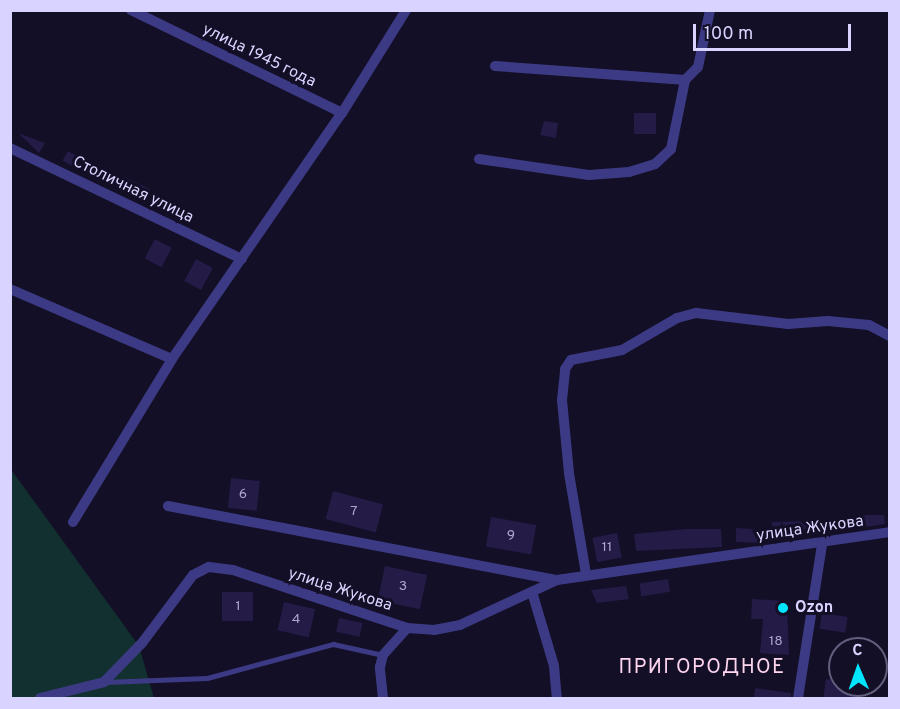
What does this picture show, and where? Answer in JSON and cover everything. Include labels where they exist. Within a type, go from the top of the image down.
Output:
[{"type":"street","name":"улица 1945 года","points":[[131,10],[342,113]]},
{"type":"street","points":[[73,522],[172,358],[342,113],[405,10]]},
{"type":"street","points":[[479,159],[589,175],[629,172],[655,164],[671,150],[685,80],[698,67],[710,10]]},
{"type":"street","points":[[495,66],[655,81],[685,80]]},
{"type":"street","name":"Столичная улица","points":[[10,148],[242,258]]},
{"type":"street","points":[[10,289],[172,358]]},
{"type":"street","points":[[586,574],[569,474],[562,400],[565,369],[571,360],[622,350],[676,318],[696,313],[788,324],[828,321],[869,325],[890,336]]},
{"type":"street","name":"улица Жукова","points":[[168,506],[557,580]]},
{"type":"street","name":"улица Жукова","points":[[104,682],[141,643],[193,574],[209,567],[233,570],[407,628],[434,630],[460,625],[557,580],[586,574],[822,544],[890,532]]},
{"type":"street","points":[[798,699],[822,544]]},
{"type":"street","points":[[532,592],[554,666],[557,699]]},
{"type":"street","points":[[383,699],[380,667],[382,655],[407,628]]},
{"type":"street","points":[[40,699],[104,682]]},
{"type":"lane","points":[[104,682],[207,678],[333,644],[382,655]]},
{"type":"green space","points":[[10,468],[139,646],[154,698],[11,698]]},
{"type":"building","points":[[634,113],[656,113],[656,134],[634,134]]},
{"type":"building","points":[[544,121],[558,123],[556,138],[540,135]]},
{"type":"building","points":[[18,133],[45,143],[39,153]]},
{"type":"building","points":[[68,151],[79,157],[74,167],[63,161]]},
{"type":"building","points":[[124,177],[150,189],[144,202],[118,190]]},
{"type":"building","points":[[155,239],[172,248],[161,267],[145,258]]},
{"type":"building","points":[[196,259],[213,268],[201,290],[184,281]]},
{"type":"building","points":[[231,478],[260,481],[257,511],[228,508]]},
{"type":"building","points":[[333,491],[383,504],[376,532],[325,519]]},
{"type":"building","points":[[866,515],[884,515],[885,524],[794,538],[759,538],[759,543],[736,542],[736,528],[772,530],[772,522],[842,520]]},
{"type":"building","points":[[491,517],[536,525],[531,555],[486,547]]},
{"type":"building","points":[[686,529],[721,529],[722,547],[636,551],[634,534]]},
{"type":"building","points":[[617,533],[622,558],[597,562],[592,538]]},
{"type":"building","points":[[385,566],[427,575],[420,609],[378,600]]},
{"type":"building","points":[[668,579],[670,592],[641,596],[639,584]]},
{"type":"building","points":[[626,586],[629,599],[597,603],[591,590]]},
{"type":"building","points":[[222,592],[253,592],[253,621],[222,621]]},
{"type":"building","points":[[752,599],[787,601],[789,655],[760,653],[763,619],[751,619]]},
{"type":"building","points":[[284,602],[315,609],[309,637],[277,630]]},
{"type":"building","points":[[822,613],[848,617],[845,633],[819,629]]},
{"type":"building","points":[[339,618],[362,623],[360,637],[336,632]]},
{"type":"building","points":[[826,679],[828,679],[828,697],[856,697],[856,699],[823,699]]},
{"type":"building","points":[[755,688],[791,693],[791,699],[754,699]]},
{"type":"place","name":"Ozon","points":[[783,608]]},
{"type":"district","name":"ПРИГОРОДНОЕ","points":[[702,668]]}]
